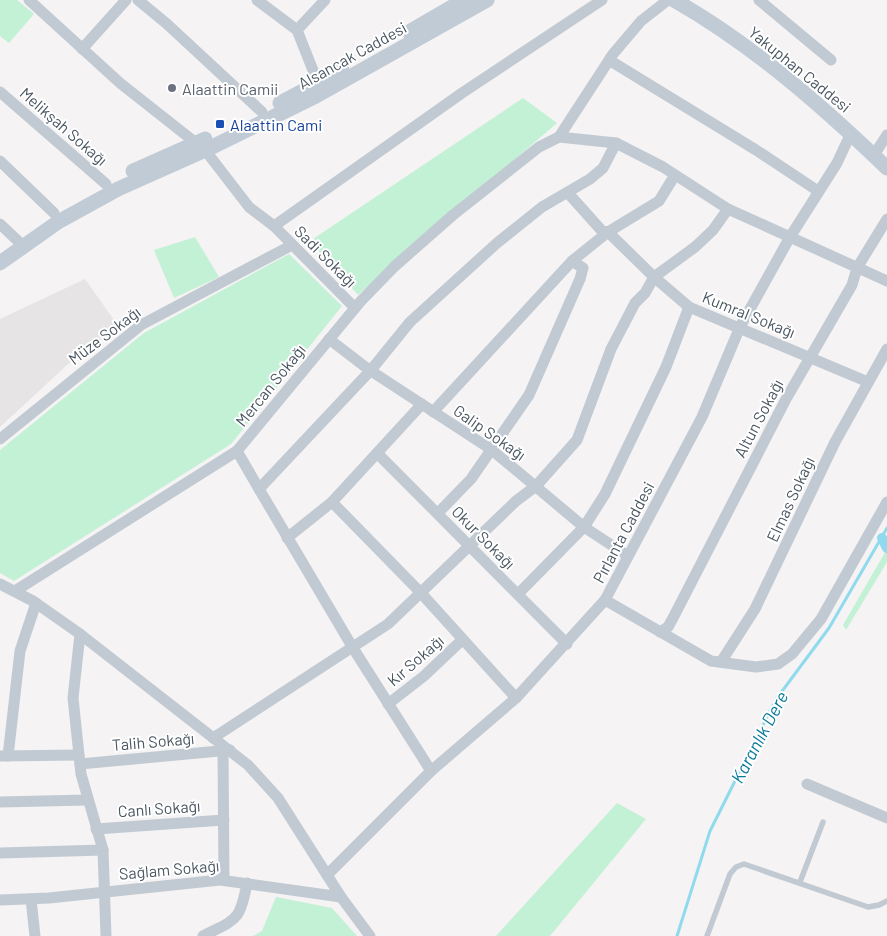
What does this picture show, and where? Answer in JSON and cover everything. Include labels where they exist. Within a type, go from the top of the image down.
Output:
[{"type":"street","name":"Sadi Sokağı","points":[[29,0],[120,83],[201,146],[249,207],[274,226],[355,308]]},
{"type":"street","points":[[82,49],[126,0]]},
{"type":"street","points":[[138,0],[167,24],[262,112]]},
{"type":"street","points":[[256,0],[297,30],[318,83]]},
{"type":"street","points":[[297,30],[325,0]]},
{"type":"street","name":"Alsancak Caddesi","points":[[0,263],[57,217],[201,146],[318,83],[464,0]]},
{"type":"street","name":"Alsancak Caddesi","points":[[0,253],[106,184],[201,146],[316,96],[487,0]]},
{"type":"street","points":[[274,226],[462,93],[602,0]]},
{"type":"street","points":[[668,0],[641,21],[609,60],[559,137],[616,143],[675,175],[728,209],[887,281]]},
{"type":"street","points":[[760,0],[831,60]]},
{"type":"street","name":"Yakuphan Caddesi","points":[[682,2],[713,22],[779,72],[851,133],[887,168]]},
{"type":"street","points":[[609,60],[756,150],[818,191]]},
{"type":"street","name":"Melikşah Sokağı","points":[[0,92],[106,184]]},
{"type":"street","name":"Pırlanta Caddesi","points":[[326,875],[431,772],[516,698],[605,600],[702,417],[740,327],[790,237],[837,163],[851,133]]},
{"type":"street","points":[[874,155],[887,135]]},
{"type":"street","name":"Mercan Sokağı","points":[[14,591],[237,451],[328,339],[395,266],[453,215],[539,148],[559,137]]},
{"type":"street","points":[[259,489],[371,370],[410,322],[490,250],[542,207],[590,179],[603,168],[616,143]]},
{"type":"street","points":[[0,161],[57,217]]},
{"type":"street","points":[[433,412],[572,261],[608,232],[659,201],[675,175]]},
{"type":"street","name":"Kumral Sokağı","points":[[568,193],[602,231],[608,232],[654,277],[689,307],[868,382]]},
{"type":"street","points":[[213,738],[388,624],[516,501],[536,486],[577,440],[611,349],[635,304],[645,293],[654,277],[695,247],[713,230],[728,209]]},
{"type":"street","name":"Altun Sokağı","points":[[660,632],[668,626],[673,618],[782,408],[852,285],[857,268],[887,219]]},
{"type":"street","points":[[0,224],[19,242]]},
{"type":"street","name":"Müze Sokağı","points":[[0,439],[141,325],[292,245]]},
{"type":"street","points":[[438,513],[471,479],[529,395],[556,339],[583,268],[572,261]]},
{"type":"street","points":[[518,594],[584,527],[615,476],[666,367],[689,307]]},
{"type":"street","name":"Galip Sokağı","points":[[328,339],[433,412],[492,450],[584,527],[628,556]]},
{"type":"street","name":"Elmas Sokağı","points":[[721,662],[755,609],[835,442],[887,349]]},
{"type":"street","points":[[288,538],[332,502],[422,404]]},
{"type":"street","points":[[237,451],[353,648],[431,772]]},
{"type":"street","name":"Okur Sokağı","points":[[378,454],[566,644]]},
{"type":"street","points":[[332,502],[421,593],[516,698]]},
{"type":"street","points":[[605,600],[711,661],[756,666],[778,664],[792,654],[821,619],[887,502]]},
{"type":"street","points":[[0,584],[36,603],[80,634],[213,738],[226,751],[248,765],[278,798],[340,897],[370,936]]},
{"type":"street","points":[[4,756],[20,651],[36,603]]},
{"type":"street","points":[[80,634],[73,698],[80,760],[88,800],[103,850],[106,936]]},
{"type":"street","name":"Kır Sokağı","points":[[388,704],[424,676],[462,640]]},
{"type":"street","points":[[224,880],[226,751]]},
{"type":"street","name":"Talih Sokağı","points":[[4,756],[80,760],[226,751]]},
{"type":"street","points":[[807,784],[887,818]]},
{"type":"street","points":[[0,802],[88,800]]},
{"type":"street","name":"Canlı Sokağı","points":[[96,828],[224,820]]},
{"type":"street","points":[[0,853],[103,850]]},
{"type":"street","name":"Sağlam Sokağı","points":[[0,900],[31,899],[224,880],[340,897]]},
{"type":"street","points":[[203,936],[235,921],[242,907],[247,884]]},
{"type":"street","points":[[31,899],[36,936]]},
{"type":"lane","points":[[800,882],[823,822]]},
{"type":"lane","points":[[707,936],[728,878],[736,867],[748,864],[868,907],[879,906],[887,901]]},
{"type":"shaded area","points":[[85,279],[121,330],[95,344],[67,365],[0,427],[0,319]]},
{"type":"green space","points":[[0,0],[17,0],[34,14],[9,43],[0,36]]},
{"type":"green space","points":[[523,98],[557,123],[358,295],[310,241]]},
{"type":"green space","points":[[195,237],[219,277],[174,298],[154,250]]},
{"type":"green space","points":[[289,254],[342,306],[231,444],[14,581],[0,573],[0,450],[144,333]]},
{"type":"green space","points":[[887,549],[887,562],[846,630],[843,625]]},
{"type":"green space","points":[[617,803],[646,819],[550,936],[496,936]]},
{"type":"green space","points":[[276,897],[332,908],[357,936],[253,936],[262,931]]},
{"type":"waterway","name":"Karanlık Dere","points":[[677,936],[710,831],[767,717],[777,698],[829,628],[887,528]]},
{"type":"waterway","points":[[882,538],[887,548]]},
{"type":"place","name":"Alaattin Camii","points":[[172,88]]},
{"type":"place","name":"Alaattin Cami","points":[[220,124]]}]
